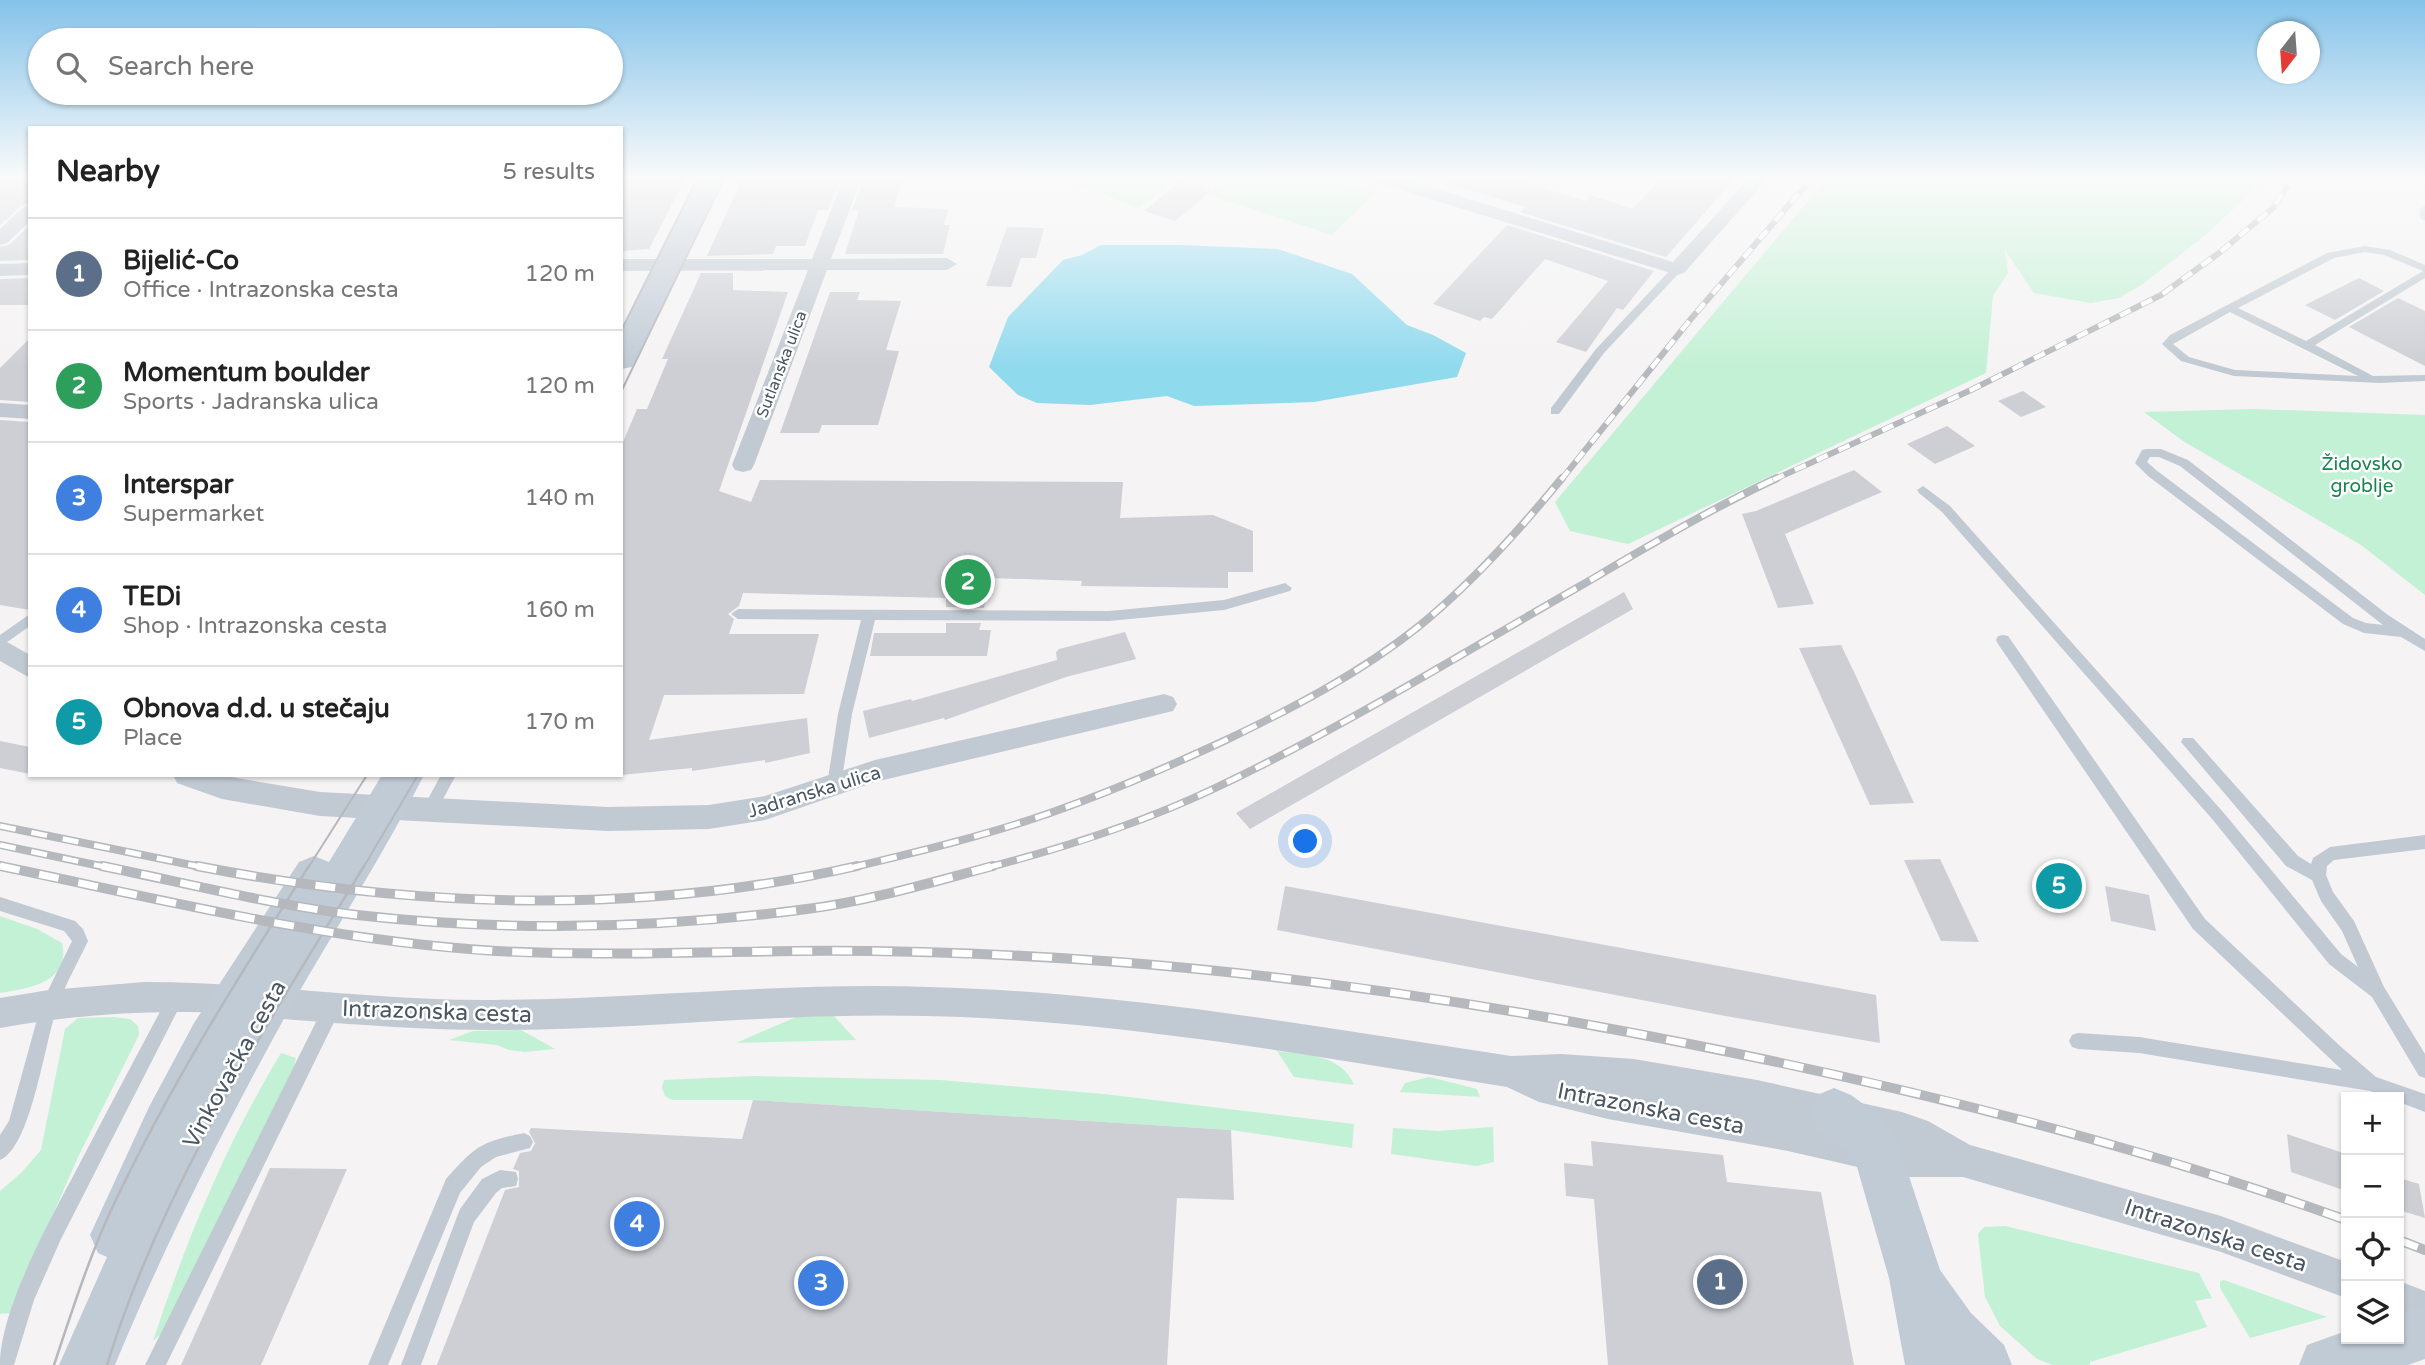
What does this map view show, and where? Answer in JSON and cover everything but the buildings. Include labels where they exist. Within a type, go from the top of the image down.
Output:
[{"type":"main road","points":[[623,356],[679,241]]},
{"type":"main road","name":"Vinkovačka cesta","points":[[77,1365],[90,1306],[114,1239],[166,1124],[211,1038],[375,777]]},
{"type":"main road","name":"Vinkovačka cesta","points":[[87,1365],[120,1284],[218,1088],[416,798]]},
{"type":"main road","points":[[1834,1112],[1863,1134],[1878,1155],[1916,1278],[1933,1365]]},
{"type":"main road","points":[[1916,1278],[1952,1332],[1984,1365]]},
{"type":"main road","points":[[2327,1365],[2425,1332]]},
{"type":"street","name":"Sutlanska ulica","points":[[743,465],[829,241]]},
{"type":"street","points":[[1585,241],[1677,269],[1703,241]]},
{"type":"street","points":[[623,264],[947,264]]},
{"type":"street","points":[[0,270],[28,269]]},
{"type":"street","points":[[0,410],[28,412]]},
{"type":"street","points":[[0,648],[28,667]]},
{"type":"street","name":"Jadranska ulica","points":[[416,798],[621,820],[709,817],[765,808],[875,771],[1164,704]]},
{"type":"street","points":[[192,777],[222,788],[320,804],[416,798]]},
{"type":"street","name":"Intrazonska cesta","points":[[0,1013],[108,999],[185,996],[431,1014],[568,1013],[816,1001],[927,1001],[1036,1006],[1208,1026],[1511,1072],[1550,1068],[1593,1069],[1651,1077],[1834,1112],[1916,1133],[1963,1160],[2208,1230],[2341,1278]]},
{"type":"street","name":"Intrazonska cesta","points":[[1511,1072],[1539,1086],[1572,1096],[1787,1133],[1878,1155],[1915,1161],[1963,1160]]},
{"type":"street","points":[[2404,1301],[2425,1310]]},
{"type":"lane","points":[[2425,269],[2386,252],[2365,249],[2331,255],[2174,337],[2168,344],[2185,359],[2224,372],[2379,380],[2425,378]]},
{"type":"lane","points":[[1555,411],[1600,351],[1677,269]]},
{"type":"lane","points":[[2306,346],[2425,274]]},
{"type":"lane","points":[[2230,307],[2379,380]]},
{"type":"lane","points":[[2403,632],[2364,628],[2348,621],[2152,473],[2141,463],[2147,453],[2161,453],[2185,463],[2403,632],[2425,646]]},
{"type":"lane","points":[[1923,490],[1946,509],[2209,806],[2335,959],[2378,992]]},
{"type":"lane","points":[[738,614],[1109,616],[1224,605],[1285,588]]},
{"type":"lane","points":[[834,785],[845,714],[869,615]]},
{"type":"lane","points":[[0,642],[26,625]]},
{"type":"lane","points":[[2003,640],[2199,924],[2370,1083]]},
{"type":"lane","points":[[2188,742],[2292,860],[2318,874]]},
{"type":"lane","name":"Vinkovačka cesta","points":[[416,798],[446,777]]},
{"type":"lane","points":[[2425,842],[2330,854],[2319,863],[2318,874],[2327,896],[2348,926],[2378,992],[2425,1070]]},
{"type":"lane","points":[[0,904],[69,926],[80,941],[49,1005],[17,1125],[0,1152]]},
{"type":"lane","points":[[4,1365],[24,1299],[54,1233],[185,996]]},
{"type":"lane","points":[[155,1365],[319,1007]]},
{"type":"lane","points":[[2078,1041],[2139,1045],[2370,1083],[2425,1103]]},
{"type":"lane","points":[[378,1365],[453,1186],[475,1161],[492,1149],[524,1142]]},
{"type":"lane","points":[[411,1365],[467,1216],[489,1186],[500,1179],[509,1179]]},
{"type":"green space","points":[[1774,241],[2198,241],[2143,284],[2119,298],[2091,303],[2034,293],[2005,250],[2008,273],[1993,296],[1986,373],[1628,544],[1570,531],[1555,502]]},
{"type":"green space","name":"Židovsko groblje","points":[[2254,409],[2425,415],[2425,595],[2361,545],[2183,441],[2144,412]]},
{"type":"green space","points":[[0,916],[37,929],[62,943],[63,956],[54,975],[34,986],[0,993]]},
{"type":"green space","points":[[834,1016],[856,1040],[736,1043],[796,1017]]},
{"type":"green space","points":[[78,1018],[130,1019],[138,1026],[139,1035],[78,1157],[10,1313],[0,1314],[0,1191],[21,1173],[41,1150],[65,1029]]},
{"type":"green space","points":[[521,1030],[555,1049],[525,1052],[497,1045],[449,1040],[473,1031]]},
{"type":"green space","points":[[1277,1051],[1311,1055],[1332,1062],[1341,1067],[1354,1085],[1294,1077]]},
{"type":"green space","points":[[281,1053],[296,1058],[293,1072],[162,1333],[153,1341],[179,1267],[225,1158]]},
{"type":"green space","points":[[754,1076],[940,1080],[1104,1094],[1354,1124],[1352,1148],[1231,1130],[753,1100],[672,1100],[665,1096],[662,1088],[664,1080]]},
{"type":"green space","points":[[1429,1077],[1477,1089],[1480,1097],[1400,1092],[1405,1083]]},
{"type":"green space","points":[[1493,1127],[1494,1162],[1476,1166],[1391,1154],[1393,1128],[1438,1131]]},
{"type":"green space","points":[[2005,1226],[2199,1273],[2212,1298],[2195,1301],[2207,1327],[2090,1362],[2090,1365],[2053,1365],[2037,1359],[2000,1326],[1985,1297],[1978,1234],[1984,1227]]},
{"type":"green space","points":[[2224,1280],[2327,1317],[2250,1338],[2220,1288],[2220,1281]]},
{"type":"water","points":[[1101,245],[1278,249],[1352,274],[1407,325],[1433,335],[1466,353],[1457,377],[1314,402],[1194,406],[1167,396],[1090,405],[1037,403],[1018,395],[989,367],[1008,317],[1063,260],[1082,255]]},
{"type":"tram line","points":[[623,327],[666,241]]},
{"type":"tram line","points":[[623,388],[694,241]]},
{"type":"tram line","points":[[308,868],[366,777]]},
{"type":"tram line","points":[[363,868],[417,777]]},
{"type":"tram line","points":[[54,1365],[96,1245],[157,1118],[309,866]]},
{"type":"tram line","points":[[107,1365],[130,1299],[187,1170],[255,1047],[364,866]]},
{"type":"railway","points":[[1561,480],[1690,320],[1758,241]]},
{"type":"railway","points":[[1773,480],[1971,390],[2161,295],[2234,241]]},
{"type":"railway","points":[[850,868],[975,836],[1072,805],[1182,760],[1301,702],[1373,660],[1438,610],[1494,556],[1562,478]]},
{"type":"railway","points":[[1773,480],[1777,478]]},
{"type":"railway","points":[[992,866],[1128,824],[1184,802],[1259,767],[1398,691],[1678,529],[1773,480]]},
{"type":"railway","points":[[0,826],[206,868]]},
{"type":"railway","points":[[0,845],[110,868]]},
{"type":"railway","points":[[8,868],[0,866],[246,918],[433,946],[570,953],[835,951],[1038,957],[1273,977],[1428,998],[1581,1023],[1889,1087],[2119,1147],[2341,1218]]},
{"type":"railway","points":[[102,866],[325,911],[413,920],[526,926],[694,921],[831,906],[992,866]]},
{"type":"railway","points":[[197,866],[361,891],[444,898],[527,900],[610,899],[693,893],[775,882],[857,866]]},
{"type":"railway","points":[[986,868],[992,866]]},
{"type":"railway","points":[[2404,1242],[2425,1250]]},
{"type":"place","name":"Momentum boulder","points":[[968,582]]},
{"type":"place","name":"Obnova d.d. u stečaju","points":[[2059,886]]},
{"type":"place","name":"TEDi","points":[[637,1224]]},
{"type":"place","name":"Bijelić-Co","points":[[1720,1282]]},
{"type":"place","name":"Interspar","points":[[821,1283]]}]
